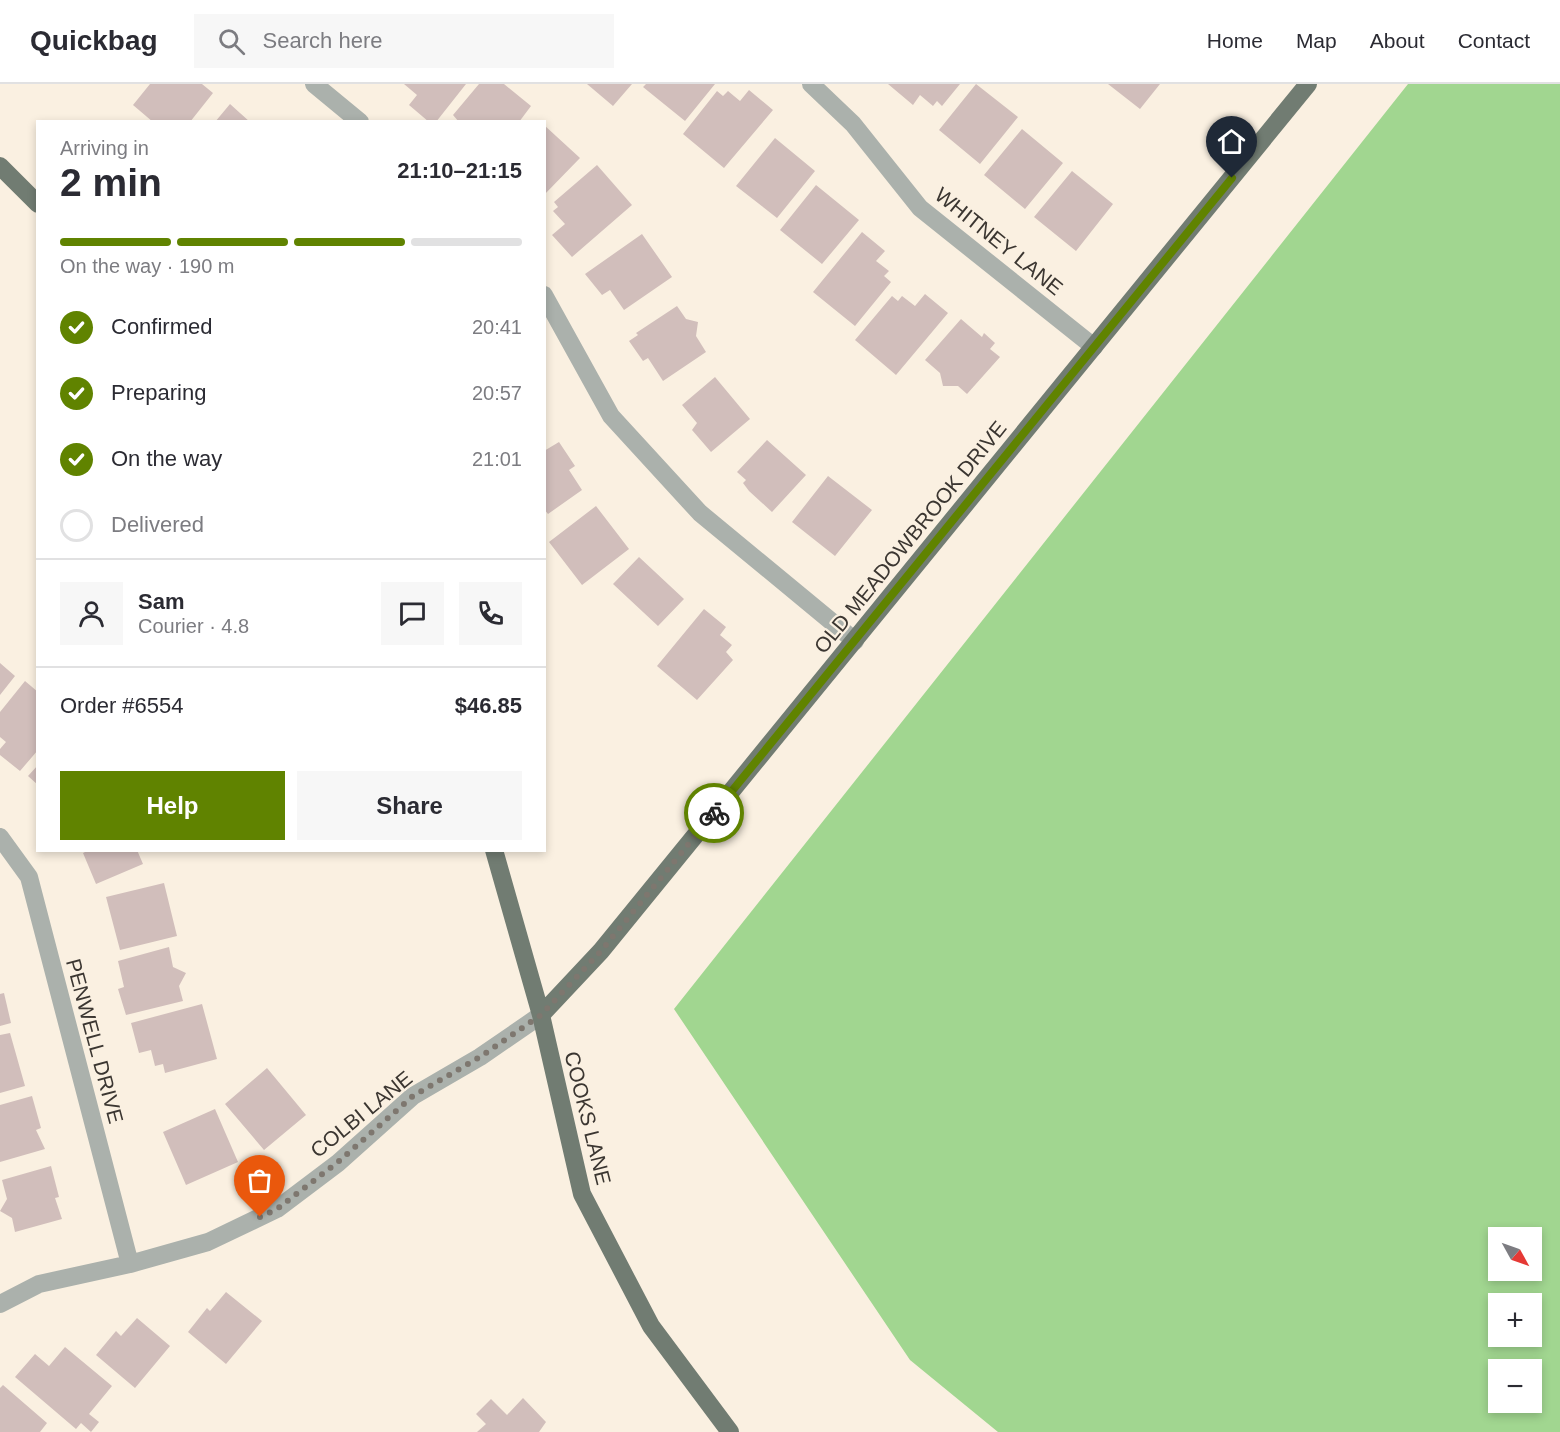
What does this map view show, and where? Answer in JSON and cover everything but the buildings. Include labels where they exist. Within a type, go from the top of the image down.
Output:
[{"type":"main road","name":"OLD MEADOWBROOK DRIVE","points":[[541,1015],[601,951],[1308,84]]},
{"type":"main road","points":[[0,166],[36,202]]},
{"type":"main road","name":"COOKS LANE","points":[[495,852],[541,1015],[582,1194],[651,1326],[730,1432]]},
{"type":"street","points":[[314,84],[358,120]]},
{"type":"street","name":"WHITNEY LANE","points":[[811,84],[853,124],[920,208],[1094,347]]},
{"type":"street","points":[[546,299],[611,416],[700,513],[855,640]]},
{"type":"street","name":"PENWELL DRIVE","points":[[0,837],[29,877],[130,1264]]},
{"type":"street","name":"COLBI LANE","points":[[0,1304],[39,1284],[130,1264],[208,1242],[277,1209],[338,1162],[413,1096],[480,1057],[541,1015]]},
{"type":"green space","points":[[1408,84],[1560,84],[1560,1432],[998,1432],[910,1360],[674,1009]]},
{"type":"way so far","points":[[260,1217],[277,1209],[338,1162],[413,1096],[480,1057],[541,1015],[601,951],[714,813]]},
{"type":"route","points":[[714,813],[1232,178]]}]
